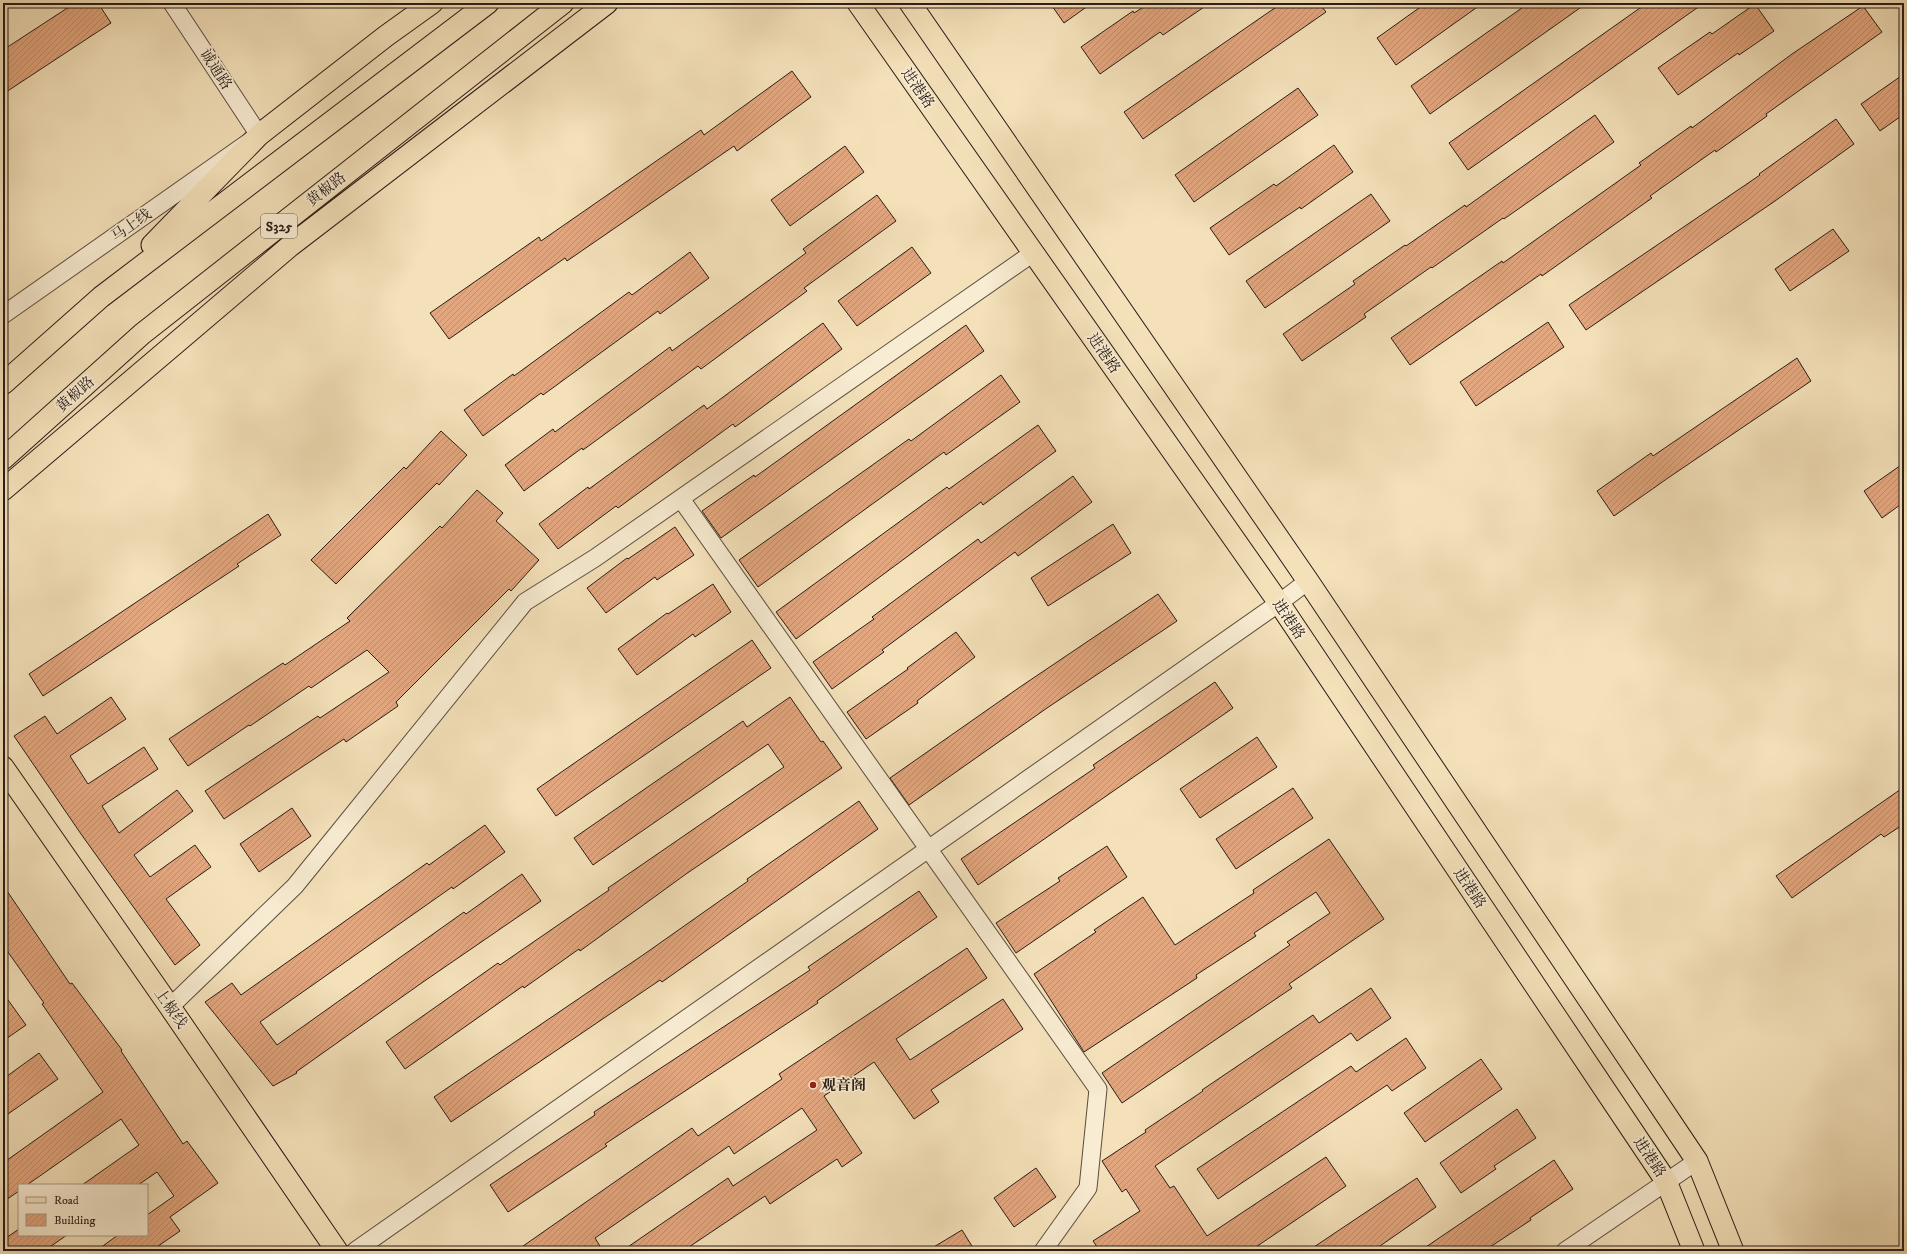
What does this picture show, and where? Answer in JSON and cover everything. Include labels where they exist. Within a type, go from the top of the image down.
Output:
[{"type":"main road","points":[[3,384],[101,297],[259,135],[386,36],[432,3]]},
{"type":"main road","points":[[101,297],[488,3]]},
{"type":"main road","name":"黄椒路","points":[[3,460],[142,334],[563,3]]},
{"type":"main road","points":[[3,490],[290,246],[607,3]]},
{"type":"main road","name":"进港路","points":[[858,3],[1279,603],[1666,1181],[1694,1251]]},
{"type":"main road","points":[[910,3],[1308,581],[1697,1161],[1733,1251]]},
{"type":"main road","name":"上椒线","points":[[3,767],[337,1251]]},
{"type":"street","name":"诚通路","points":[[172,3],[259,135]]},
{"type":"street","name":"马上线","points":[[3,315],[259,135]]},
{"type":"street","points":[[170,1007],[295,886],[525,602],[595,558],[681,499],[1033,252]]},
{"type":"street","points":[[681,499],[1098,1089],[1088,1188],[1043,1251]]},
{"type":"street","points":[[355,1251],[1279,603],[1308,581]]},
{"type":"street","points":[[1565,1251],[1697,1161]]},
{"type":"building","points":[[75,3],[98,3],[111,23],[3,94],[3,50]]},
{"type":"building","points":[[1050,3],[1092,3],[1064,23]]},
{"type":"building","points":[[1150,3],[1210,3],[1163,35],[1160,32],[1100,74],[1081,47],[1133,11],[1134,13]]},
{"type":"building","points":[[1282,3],[1319,3],[1326,12],[1143,139],[1124,112]]},
{"type":"building","points":[[1426,3],[1483,3],[1396,65],[1377,38]]},
{"type":"building","points":[[1529,3],[1587,3],[1430,114],[1411,86]]},
{"type":"building","points":[[1647,3],[1704,3],[1468,170],[1449,143]]},
{"type":"building","points":[[1755,4],[1774,31],[1739,55],[1738,53],[1678,95],[1658,68],[1710,32],[1712,34]]},
{"type":"building","points":[[1863,6],[1882,32],[1766,114],[1767,116],[1716,152],[1715,150],[1650,196],[1652,198],[1542,276],[1541,274],[1410,365],[1391,338],[1502,261],[1503,263],[1641,165],[1639,163],[1691,126],[1692,128],[1792,54]]},
{"type":"building","points":[[792,71],[811,97],[737,151],[734,146],[567,261],[565,258],[449,339],[430,313],[539,237],[541,241],[701,130],[704,135]]},
{"type":"building","points":[[1904,74],[1904,114],[1880,131],[1861,104]]},
{"type":"building","points":[[1298,88],[1318,115],[1194,202],[1175,175]]},
{"type":"building","points":[[1595,115],[1614,142],[1364,314],[1366,317],[1302,361],[1283,334],[1355,284],[1353,281],[1465,205],[1466,207]]},
{"type":"building","points":[[1836,119],[1854,144],[1775,201],[1586,330],[1569,305],[1760,175],[1759,174]]},
{"type":"building","points":[[1334,145],[1353,172],[1301,209],[1300,207],[1229,255],[1210,228],[1274,184],[1276,186]]},
{"type":"building","points":[[845,146],[864,172],[790,226],[771,200]]},
{"type":"building","points":[[1371,194],[1390,221],[1265,308],[1246,281]]},
{"type":"building","points":[[877,195],[896,221],[804,288],[807,291],[701,369],[698,366],[524,491],[505,465],[553,429],[555,432],[670,347],[672,351],[806,253],[803,249]]},
{"type":"building","points":[[1833,229],[1849,251],[1790,291],[1775,269]]},
{"type":"building","points":[[912,247],[931,273],[857,326],[838,301]]},
{"type":"building","points":[[690,252],[709,278],[660,314],[658,311],[543,395],[541,393],[483,436],[464,410],[513,374],[514,376],[629,292],[632,295]]},
{"type":"building","points":[[1548,322],[1564,347],[1476,406],[1460,382]]},
{"type":"building","points":[[823,323],[842,349],[735,427],[733,424],[618,508],[616,506],[558,549],[539,524],[588,487],[589,489],[704,405],[707,409]]},
{"type":"building","points":[[966,325],[984,351],[721,538],[702,511],[754,475],[755,477]]},
{"type":"building","points":[[1797,358],[1811,381],[1614,516],[1597,491],[1651,453],[1653,456]]},
{"type":"building","points":[[1001,375],[1020,402],[946,455],[944,452],[758,587],[739,560],[909,439],[911,441]]},
{"type":"building","points":[[1038,425],[1056,451],[983,505],[981,502],[796,639],[776,612],[947,487],[949,489]]},
{"type":"building","points":[[441,431],[467,455],[439,485],[437,483],[336,584],[311,560],[404,467],[406,469]]},
{"type":"building","points":[[1904,463],[1904,502],[1882,518],[1864,491]]},
{"type":"building","points":[[1073,476],[1092,502],[1018,556],[1015,552],[882,650],[884,652],[832,689],[813,662],[874,619],[872,617],[978,539],[981,543]]},
{"type":"building","points":[[477,490],[503,513],[496,521],[539,560],[511,591],[509,589],[396,702],[398,706],[346,742],[344,739],[224,819],[205,791],[318,716],[320,718],[389,672],[367,650],[311,688],[309,686],[188,766],[169,739],[283,663],[285,665],[350,621],[347,618],[440,526],[442,528]]},
{"type":"building","points":[[268,514],[281,535],[237,564],[239,566],[43,696],[29,674]]},
{"type":"building","points":[[1113,524],[1131,553],[1048,606],[1031,578]]},
{"type":"building","points":[[675,527],[694,555],[657,580],[655,577],[606,613],[587,588],[627,558],[628,559]]},
{"type":"building","points":[[713,584],[731,612],[695,637],[693,634],[637,675],[618,649],[667,613],[668,614]]},
{"type":"building","points":[[1158,594],[1177,621],[1047,708],[909,805],[890,778],[1020,687]]},
{"type":"building","points":[[956,632],[975,657],[917,701],[918,703],[866,739],[847,712],[908,669],[907,668]]},
{"type":"building","points":[[752,640],[771,668],[556,816],[537,789]]},
{"type":"building","points":[[1215,682],[1233,708],[978,885],[961,859],[1095,768],[1093,765]]},
{"type":"building","points":[[111,697],[126,719],[70,756],[88,784],[144,747],[158,769],[102,806],[119,833],[177,790],[193,811],[134,855],[150,877],[195,845],[211,867],[166,899],[200,945],[175,965],[81,834],[14,736],[45,716],[57,734]]},
{"type":"building","points":[[790,697],[821,742],[823,741],[842,768],[686,874],[580,951],[579,949],[524,988],[523,986],[405,1069],[386,1042],[498,963],[500,965],[609,890],[608,888],[784,767],[768,744],[593,865],[574,838],[743,721],[747,727]]},
{"type":"building","points":[[1257,737],[1277,767],[1200,818],[1180,789]]},
{"type":"building","points":[[1904,787],[1904,824],[1884,837],[1881,834],[1792,898],[1776,876]]},
{"type":"building","points":[[1293,788],[1313,818],[1236,869],[1216,839]]},
{"type":"building","points":[[859,801],[878,829],[662,982],[660,980],[451,1122],[434,1097],[643,955],[748,881],[747,879]]},
{"type":"building","points":[[292,808],[311,836],[259,872],[240,844]]},
{"type":"building","points":[[485,825],[505,852],[453,889],[452,887],[260,1022],[277,1045],[464,912],[466,914],[522,874],[541,901],[423,982],[296,1072],[297,1073],[273,1086],[205,1002],[232,983],[241,995],[427,863],[429,865]]},
{"type":"building","points":[[1329,839],[1384,919],[1289,984],[1292,988],[1122,1103],[1102,1073],[1290,945],[1287,942],[1330,913],[1316,892],[1254,933],[1256,936],[1196,975],[1197,978],[1084,1052],[1034,974],[1096,932],[1094,930],[1143,897],[1175,945],[1254,893],[1253,890]]},
{"type":"building","points":[[1107,846],[1127,877],[1016,953],[996,923],[1060,881],[1058,878]]},
{"type":"building","points":[[3,885],[70,984],[72,983],[122,1050],[121,1051],[183,1144],[187,1141],[218,1183],[170,1217],[180,1231],[151,1251],[96,1251],[117,1236],[148,1236],[148,1214],[174,1196],[157,1172],[139,1184],[83,1184],[139,1145],[121,1119],[28,1184],[18,1184],[18,1192],[3,1202],[3,1163],[103,1092],[42,1004],[44,1003],[3,945]]},
{"type":"building","points":[[919,891],[937,917],[817,1001],[818,1003],[605,1144],[607,1146],[508,1212],[490,1185],[595,1115],[594,1112],[810,970],[808,967]]},
{"type":"building","points":[[967,948],[987,978],[896,1039],[910,1060],[1003,999],[1023,1029],[931,1090],[939,1102],[914,1119],[874,1062],[824,1096],[862,1153],[842,1167],[837,1159],[770,1204],[765,1196],[683,1251],[622,1251],[728,1178],[733,1186],[817,1130],[802,1108],[734,1154],[729,1146],[595,1238],[603,1251],[516,1251],[692,1128],[698,1136],[782,1079],[779,1074]]},
{"type":"building","points":[[1371,988],[1391,1018],[1357,1041],[1351,1033],[1155,1166],[1170,1188],[1174,1186],[1207,1236],[1326,1157],[1346,1186],[1250,1251],[1100,1251],[1093,1241],[1140,1211],[1126,1189],[1122,1192],[1102,1161],[1146,1132],[1145,1130],[1203,1091],[1202,1090],[1313,1015],[1319,1023]]},
{"type":"building","points":[[3,993],[26,1025],[3,1041]]},
{"type":"building","points":[[1406,1038],[1426,1068],[1392,1091],[1387,1085],[1218,1199],[1197,1169],[1351,1066],[1356,1072]]},
{"type":"building","points":[[39,1053],[58,1079],[8,1114],[3,1107],[3,1079]]},
{"type":"building","points":[[1481,1059],[1502,1089],[1425,1142],[1404,1113]]},
{"type":"building","points":[[1517,1109],[1536,1138],[1494,1166],[1496,1169],[1461,1193],[1440,1163]]},
{"type":"building","points":[[1554,1160],[1573,1189],[1530,1218],[1531,1220],[1484,1251],[1420,1251]]},
{"type":"building","points":[[1036,1168],[1056,1197],[1014,1227],[994,1198]]},
{"type":"building","points":[[1417,1178],[1436,1207],[1380,1246],[1372,1251],[1308,1251]]},
{"type":"building","points":[[18,1230],[18,1236],[66,1236],[44,1251],[3,1251],[3,1240]]},
{"type":"building","points":[[962,1230],[975,1251],[927,1251]]},
{"type":"place","name":"观音阁","points":[[813,1085]]}]
